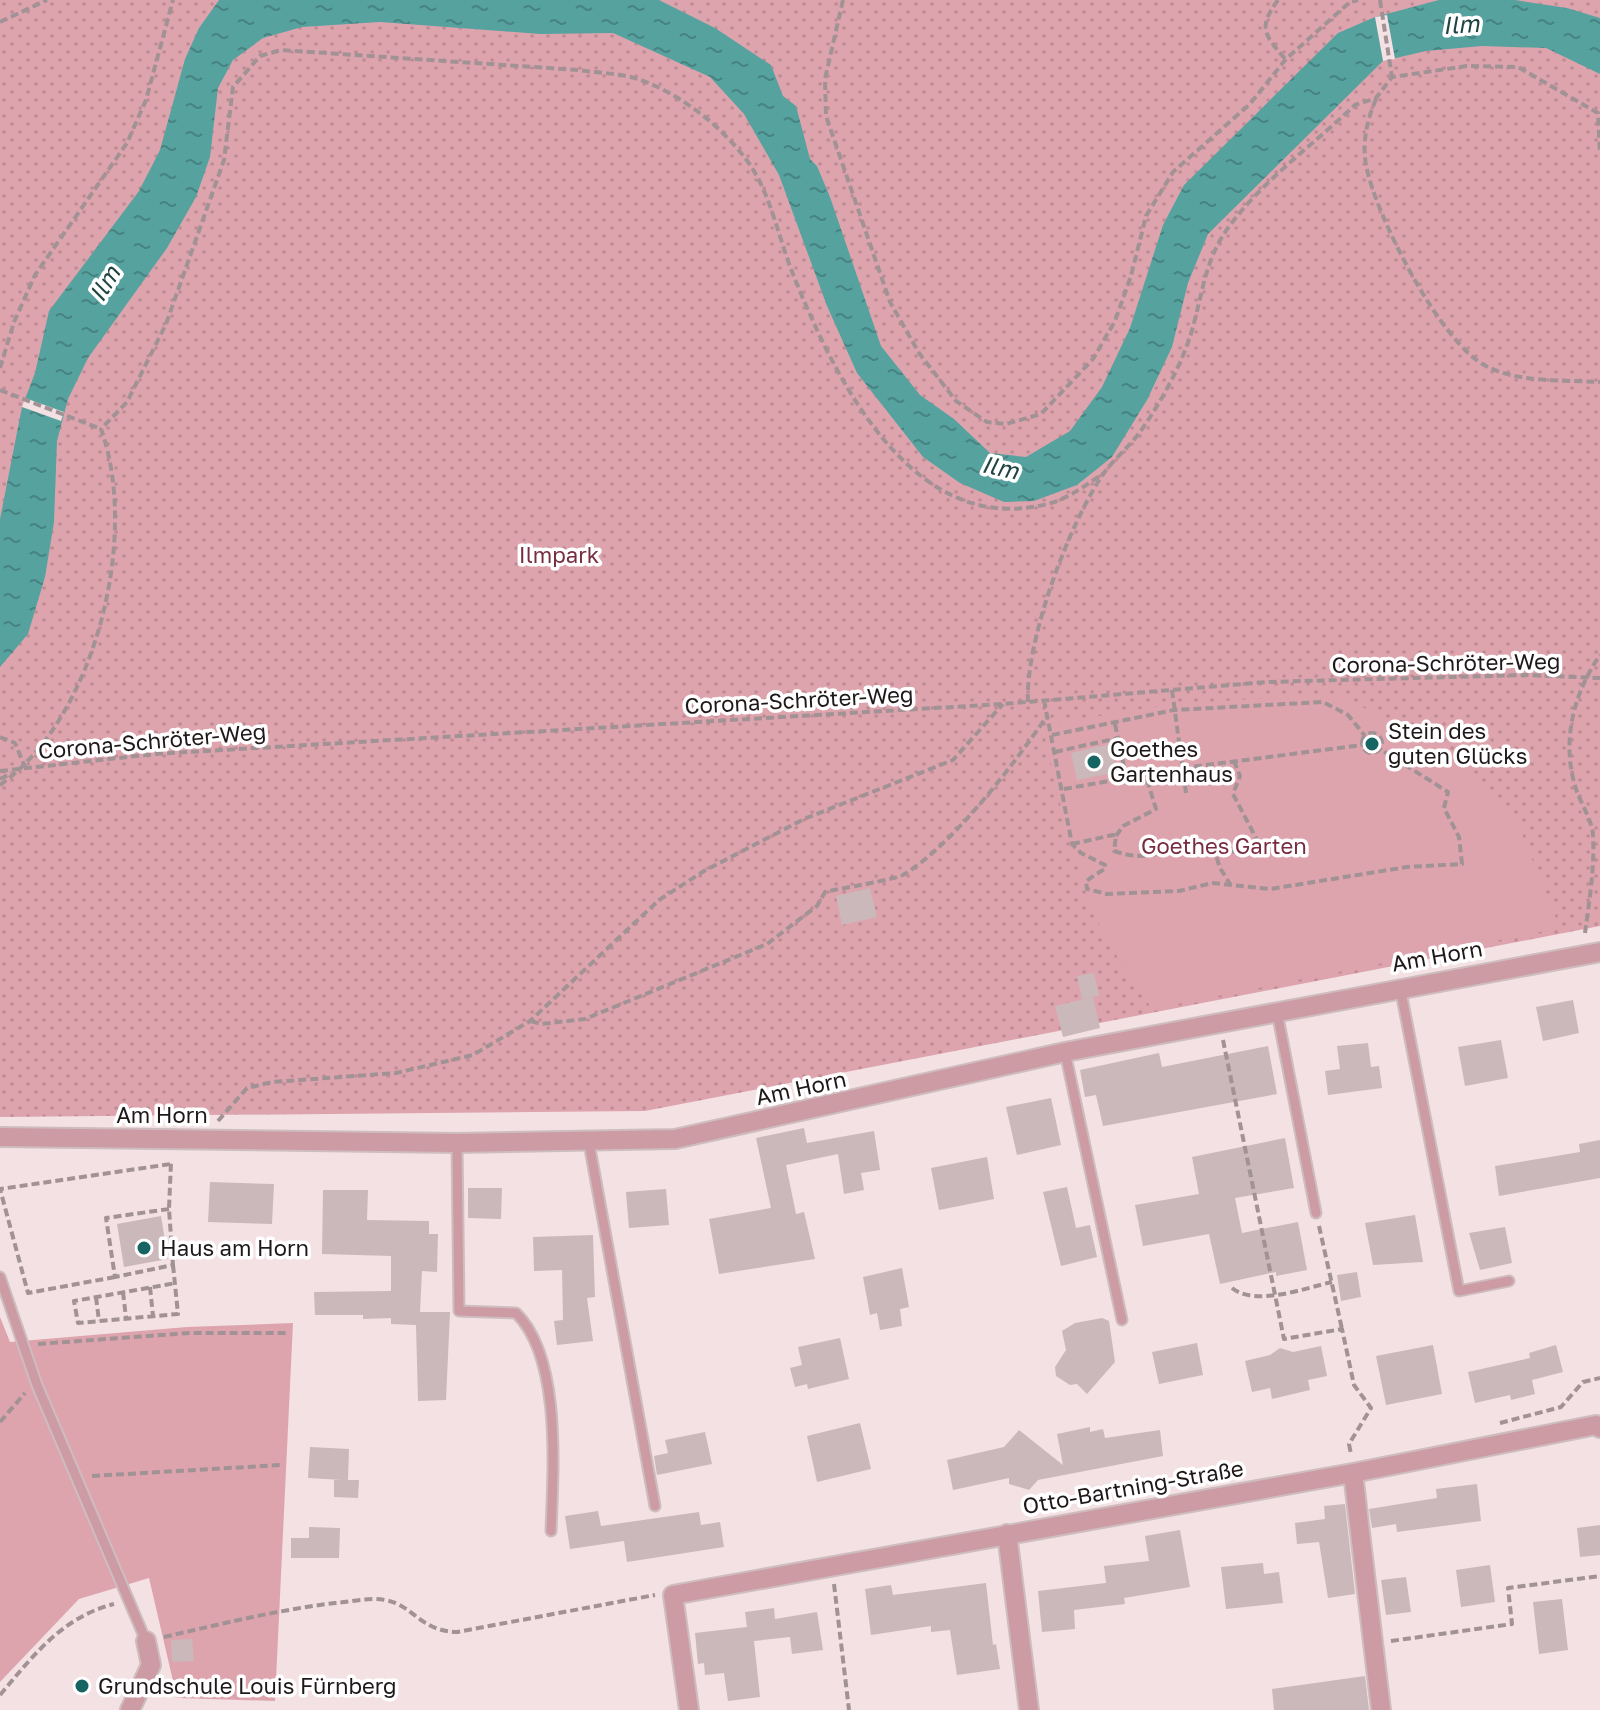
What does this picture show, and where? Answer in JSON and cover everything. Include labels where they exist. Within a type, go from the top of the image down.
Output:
[{"type":"street","name":"Am Horn","points":[[0,1137],[457,1143],[589,1143],[675,1139],[1065,1052],[1276,1010],[1591,954]]},
{"type":"street","name":"Otto-Bartning-Straße","points":[[673,1595],[1353,1473],[1489,1443],[1596,1425],[1600,1428]]},
{"type":"street","points":[[1353,1473],[1381,1710]]},
{"type":"street","points":[[1007,1534],[1029,1710]]},
{"type":"street","points":[[673,1595],[689,1710]]},
{"type":"street","points":[[130,1710],[149,1674],[151,1665],[146,1641]]},
{"type":"lane","points":[[1400,987],[1459,1291],[1509,1281]]},
{"type":"lane","points":[[1276,1010],[1316,1213]]},
{"type":"lane","points":[[1065,1052],[1122,1320]]},
{"type":"lane","points":[[457,1143],[459,1311],[516,1313],[530,1327],[555,1431],[551,1531]]},
{"type":"lane","points":[[589,1143],[655,1506]]},
{"type":"lane","points":[[0,1277],[37,1385],[146,1641]]},
{"type":"path","points":[[0,22],[47,0]]},
{"type":"path","points":[[0,368],[14,322],[35,275],[127,143],[146,100],[173,0]]},
{"type":"path","points":[[843,0],[825,79],[826,116],[845,174],[890,302],[919,353],[956,401],[987,422],[1021,422],[1041,414],[1093,359],[1115,321],[1131,276],[1146,216],[1158,191],[1173,172],[1250,104],[1286,59],[1350,2],[1358,0]]},
{"type":"path","points":[[1278,0],[1264,23],[1266,33],[1286,59]]},
{"type":"path","points":[[1380,0],[1392,77]]},
{"type":"path","points":[[101,429],[127,402],[166,324],[224,160],[233,87],[260,56],[281,50],[578,70],[622,75],[656,87],[710,123],[748,162],[832,360],[869,423],[916,472],[963,500],[1013,510],[1054,502],[1104,473]]},
{"type":"path","points":[[1600,153],[1599,113],[1518,67],[1467,66],[1392,77],[1376,98],[1364,146],[1371,183],[1393,236],[1439,320],[1472,356],[1497,371],[1600,382]]},
{"type":"path","points":[[1028,702],[1027,680],[1058,568],[1104,473],[1140,432],[1173,376],[1193,327],[1206,265],[1228,227],[1252,199],[1355,105],[1376,98]]},
{"type":"path","points":[[0,390],[62,417],[101,429]]},
{"type":"path","points":[[0,782],[25,767],[82,683],[96,642],[115,521],[114,473],[101,429]]},
{"type":"path","points":[[1591,954],[1593,833],[1574,786],[1568,747],[1571,722],[1585,677],[1600,655]]},
{"type":"path","name":"Corona-Schröter-Weg","points":[[0,771],[155,754],[1003,704],[1267,682],[1527,675],[1600,678]]},
{"type":"path","points":[[1172,690],[1186,793]]},
{"type":"path","points":[[1044,700],[1064,789],[1062,799],[1072,844],[1081,853],[1105,865],[1106,868],[1086,881],[1087,889],[1107,894],[1179,891],[1212,883],[1270,889],[1407,867],[1462,864],[1459,837],[1444,808],[1448,792],[1380,749]]},
{"type":"path","points":[[1051,736],[1174,710],[1323,702],[1348,715],[1365,736]]},
{"type":"path","points":[[213,1139],[217,1123],[247,1088],[272,1082],[396,1073],[473,1055],[530,1021],[659,900],[704,871],[804,819],[953,760],[1003,704]]},
{"type":"path","points":[[530,1021],[541,1024],[585,1019],[767,944],[817,906],[825,892],[901,876],[952,833],[1019,758],[1047,716]]},
{"type":"path","points":[[1115,723],[1126,776]]},
{"type":"path","points":[[1365,736],[1378,735],[1382,740],[1380,749]]},
{"type":"path","points":[[1363,745],[1365,736]]},
{"type":"path","points":[[0,737],[15,743],[25,767]]},
{"type":"path","points":[[1055,752],[1118,738]]},
{"type":"path","points":[[1363,745],[1371,753],[1380,749]]},
{"type":"path","points":[[1064,789],[1145,773],[1363,745]]},
{"type":"path","points":[[1145,773],[1156,809],[1123,826],[1116,836],[1114,851],[1137,856],[1159,856],[1195,845],[1238,852],[1255,843],[1256,838],[1233,794],[1240,776],[1234,761]]},
{"type":"path","points":[[1098,775],[1100,782]]},
{"type":"path","points":[[1072,844],[1103,835],[1116,836]]},
{"type":"path","points":[[1213,846],[1220,868],[1231,885]]},
{"type":"path","points":[[1219,1021],[1284,1339],[1342,1329]]},
{"type":"path","points":[[171,1139],[169,1209],[173,1265],[176,1283],[178,1314],[78,1323],[74,1301],[176,1283]]},
{"type":"path","points":[[171,1164],[0,1189],[28,1293],[173,1265]]},
{"type":"path","points":[[115,1277],[106,1218],[169,1209]]},
{"type":"path","points":[[1316,1213],[1354,1385],[1371,1408],[1349,1444],[1353,1473]]},
{"type":"path","points":[[1232,1288],[1240,1295],[1273,1295],[1332,1282]]},
{"type":"path","points":[[150,1287],[153,1316]]},
{"type":"path","points":[[123,1292],[126,1318]]},
{"type":"path","points":[[96,1297],[99,1321]]},
{"type":"path","points":[[24,1348],[40,1343],[189,1333],[288,1333]]},
{"type":"path","points":[[1489,1443],[1501,1420],[1561,1407],[1583,1382],[1600,1378]]},
{"type":"path","points":[[0,1422],[37,1385]]},
{"type":"path","points":[[78,1480],[111,1473],[281,1465]]},
{"type":"path","points":[[832,1566],[849,1710]]},
{"type":"path","points":[[1373,1644],[1512,1624],[1508,1588],[1600,1576]]},
{"type":"path","points":[[146,1641],[286,1609],[370,1600],[387,1600],[434,1630],[457,1632],[673,1595]]},
{"type":"path","points":[[0,1695],[55,1632],[89,1610],[130,1600]]},
{"type":"green space","name":"Ilmpark","points":[[0,0],[1600,0],[1600,926],[645,1111],[0,1117]]},
{"type":"green space","name":"Goethes Garten","points":[[1336,694],[1454,752],[1514,814],[1560,928],[1152,1009],[1103,935],[1070,846],[1044,733],[1050,724],[1173,704]]},
{"type":"green space","points":[[0,1317],[10,1342],[187,1327],[293,1323],[275,1701],[177,1698],[149,1578],[79,1599],[0,1682]]},
{"type":"water","name":"Ilm","points":[[219,0],[659,0],[715,28],[771,65],[783,96],[796,106],[810,159],[817,166],[830,197],[881,346],[920,395],[954,419],[990,453],[1026,457],[1070,431],[1102,387],[1130,328],[1163,225],[1184,185],[1338,33],[1375,17],[1439,0],[1515,0],[1567,8],[1600,18],[1600,74],[1546,48],[1482,46],[1426,51],[1383,61],[1208,234],[1188,283],[1172,347],[1147,400],[1112,457],[1077,485],[1034,501],[1004,502],[960,483],[923,457],[857,373],[827,306],[779,175],[744,114],[710,77],[613,33],[540,34],[380,22],[302,27],[263,38],[233,60],[218,88],[210,157],[196,197],[167,248],[88,358],[68,399],[57,441],[54,522],[45,577],[28,634],[0,667],[0,519],[22,407],[35,373],[49,311],[139,191],[160,150],[185,59],[199,28]]},
{"type":"pier","points":[[1387,15],[1395,59],[1383,61],[1375,17]]},
{"type":"pier","points":[[25,398],[64,412],[61,421],[22,407]]},
{"type":"building","name":"Goethes Gartenhaus","points":[[1111,744],[1117,772],[1077,780],[1071,753]]},
{"type":"building","points":[[870,888],[877,917],[842,925],[836,896]]},
{"type":"building","points":[[1094,973],[1099,996],[1082,999],[1077,976]]},
{"type":"building","points":[[1093,997],[1100,1028],[1063,1037],[1055,1006]]},
{"type":"building","points":[[1573,1000],[1579,1033],[1543,1041],[1536,1007]]},
{"type":"building","points":[[1501,1040],[1508,1078],[1465,1086],[1458,1047]]},
{"type":"building","points":[[1368,1043],[1371,1067],[1379,1066],[1382,1088],[1328,1095],[1325,1071],[1340,1069],[1337,1046]]},
{"type":"building","points":[[1268,1046],[1277,1094],[1103,1126],[1096,1095],[1085,1097],[1080,1070],[1159,1053],[1162,1067]]},
{"type":"building","points":[[1051,1098],[1061,1145],[1017,1155],[1006,1107]]},
{"type":"building","points":[[804,1128],[807,1143],[874,1131],[880,1170],[861,1173],[864,1190],[844,1194],[838,1154],[786,1165],[796,1214],[804,1212],[815,1259],[719,1274],[709,1219],[771,1208],[756,1138]]},
{"type":"building","points":[[1285,1138],[1294,1188],[1235,1198],[1242,1233],[1298,1222],[1307,1270],[1276,1276],[1276,1272],[1220,1284],[1209,1234],[1143,1246],[1135,1205],[1199,1194],[1192,1157]]},
{"type":"building","points":[[1600,1140],[1600,1178],[1499,1196],[1495,1166],[1580,1152],[1579,1144]]},
{"type":"building","points":[[987,1157],[994,1199],[939,1210],[931,1168]]},
{"type":"building","points":[[210,1182],[274,1184],[272,1224],[208,1222]]},
{"type":"building","points":[[1067,1187],[1076,1228],[1090,1225],[1097,1257],[1061,1266],[1043,1192]]},
{"type":"building","points":[[468,1188],[502,1188],[501,1219],[468,1218]]},
{"type":"building","points":[[666,1189],[669,1225],[629,1228],[626,1192]]},
{"type":"building","points":[[323,1190],[368,1190],[367,1220],[429,1221],[429,1234],[438,1234],[437,1272],[422,1271],[420,1312],[450,1312],[446,1400],[418,1401],[416,1325],[391,1324],[391,1318],[363,1319],[363,1315],[315,1315],[314,1292],[391,1291],[391,1256],[322,1254]]},
{"type":"building","points":[[1415,1215],[1423,1262],[1373,1265],[1365,1223]]},
{"type":"building","name":"Haus am Horn","points":[[161,1216],[168,1259],[124,1267],[117,1224]]},
{"type":"building","points":[[1505,1227],[1512,1263],[1480,1270],[1469,1233]]},
{"type":"building","points":[[593,1235],[595,1297],[587,1298],[593,1341],[557,1345],[554,1321],[563,1320],[562,1270],[534,1271],[533,1237]]},
{"type":"building","points":[[902,1268],[909,1307],[900,1309],[902,1326],[880,1330],[877,1313],[870,1315],[863,1277]]},
{"type":"building","points":[[1357,1272],[1361,1297],[1341,1301],[1337,1275]]},
{"type":"building","points":[[1102,1318],[1109,1321],[1115,1362],[1087,1394],[1077,1384],[1070,1385],[1056,1376],[1055,1367],[1066,1350],[1062,1331],[1075,1323]]},
{"type":"building","points":[[840,1338],[849,1379],[808,1389],[807,1384],[795,1387],[790,1368],[802,1365],[798,1347]]},
{"type":"building","points":[[1197,1343],[1203,1375],[1159,1384],[1152,1352]]},
{"type":"building","points":[[1433,1345],[1442,1394],[1386,1405],[1376,1356]]},
{"type":"building","points":[[1556,1345],[1563,1372],[1532,1380],[1535,1394],[1511,1400],[1510,1395],[1475,1403],[1468,1372],[1530,1358],[1529,1353]]},
{"type":"building","points":[[1321,1346],[1327,1376],[1308,1380],[1310,1390],[1272,1399],[1270,1388],[1252,1392],[1245,1361],[1270,1355],[1280,1348],[1293,1352]]},
{"type":"building","points":[[860,1423],[871,1469],[817,1482],[807,1436]]},
{"type":"building","points":[[1090,1427],[1090,1432],[1103,1429],[1105,1438],[1160,1430],[1163,1456],[1038,1480],[1029,1490],[1009,1484],[1009,1478],[953,1490],[947,1460],[1004,1447],[1019,1430],[1063,1465],[1057,1434]]},
{"type":"building","points":[[705,1432],[712,1464],[657,1475],[654,1456],[668,1453],[665,1440]]},
{"type":"building","points":[[310,1447],[349,1449],[348,1480],[359,1480],[358,1498],[334,1497],[334,1480],[342,1480],[308,1478]]},
{"type":"building","points":[[1477,1484],[1481,1521],[1397,1532],[1396,1524],[1372,1528],[1369,1509],[1437,1498],[1436,1489]]},
{"type":"building","points":[[1345,1504],[1355,1594],[1328,1598],[1319,1542],[1297,1544],[1295,1523],[1325,1519],[1324,1506]]},
{"type":"building","points":[[598,1511],[601,1526],[699,1512],[701,1525],[720,1522],[724,1547],[627,1562],[624,1541],[570,1549],[565,1516]]},
{"type":"building","points":[[1600,1525],[1600,1555],[1580,1557],[1577,1528]]},
{"type":"building","points":[[309,1527],[340,1528],[339,1558],[291,1558],[291,1538],[309,1538]]},
{"type":"building","points":[[1180,1530],[1190,1587],[1124,1598],[1125,1604],[1074,1610],[1075,1629],[1042,1632],[1038,1591],[1106,1583],[1104,1566],[1149,1561],[1145,1536]]},
{"type":"building","points":[[1263,1563],[1264,1574],[1279,1572],[1283,1603],[1226,1609],[1221,1567]]},
{"type":"building","points":[[1490,1565],[1495,1602],[1461,1607],[1456,1570]]},
{"type":"building","points":[[1406,1577],[1411,1612],[1386,1615],[1381,1580]]},
{"type":"building","points":[[986,1583],[993,1645],[996,1644],[1000,1669],[957,1675],[950,1630],[931,1632],[931,1626],[871,1635],[865,1589],[891,1585],[893,1595]]},
{"type":"building","points":[[1562,1599],[1568,1650],[1539,1654],[1533,1602]]},
{"type":"building","points":[[774,1608],[775,1619],[817,1612],[823,1650],[792,1654],[790,1637],[754,1641],[760,1697],[728,1701],[724,1673],[705,1675],[704,1663],[698,1664],[695,1633],[747,1627],[745,1612]]},
{"type":"building","points":[[192,1639],[194,1661],[172,1662],[171,1640]]},
{"type":"building","points":[[1365,1676],[1369,1710],[1274,1710],[1272,1689]]},
{"type":"place","name":"Stein des guten Glücks","points":[[1372,744]]},
{"type":"place","name":"Goethes Gartenhaus","points":[[1094,762]]},
{"type":"place","name":"Haus am Horn","points":[[144,1248]]},
{"type":"place","name":"Grundschule Louis Fürnberg","points":[[82,1686]]}]
